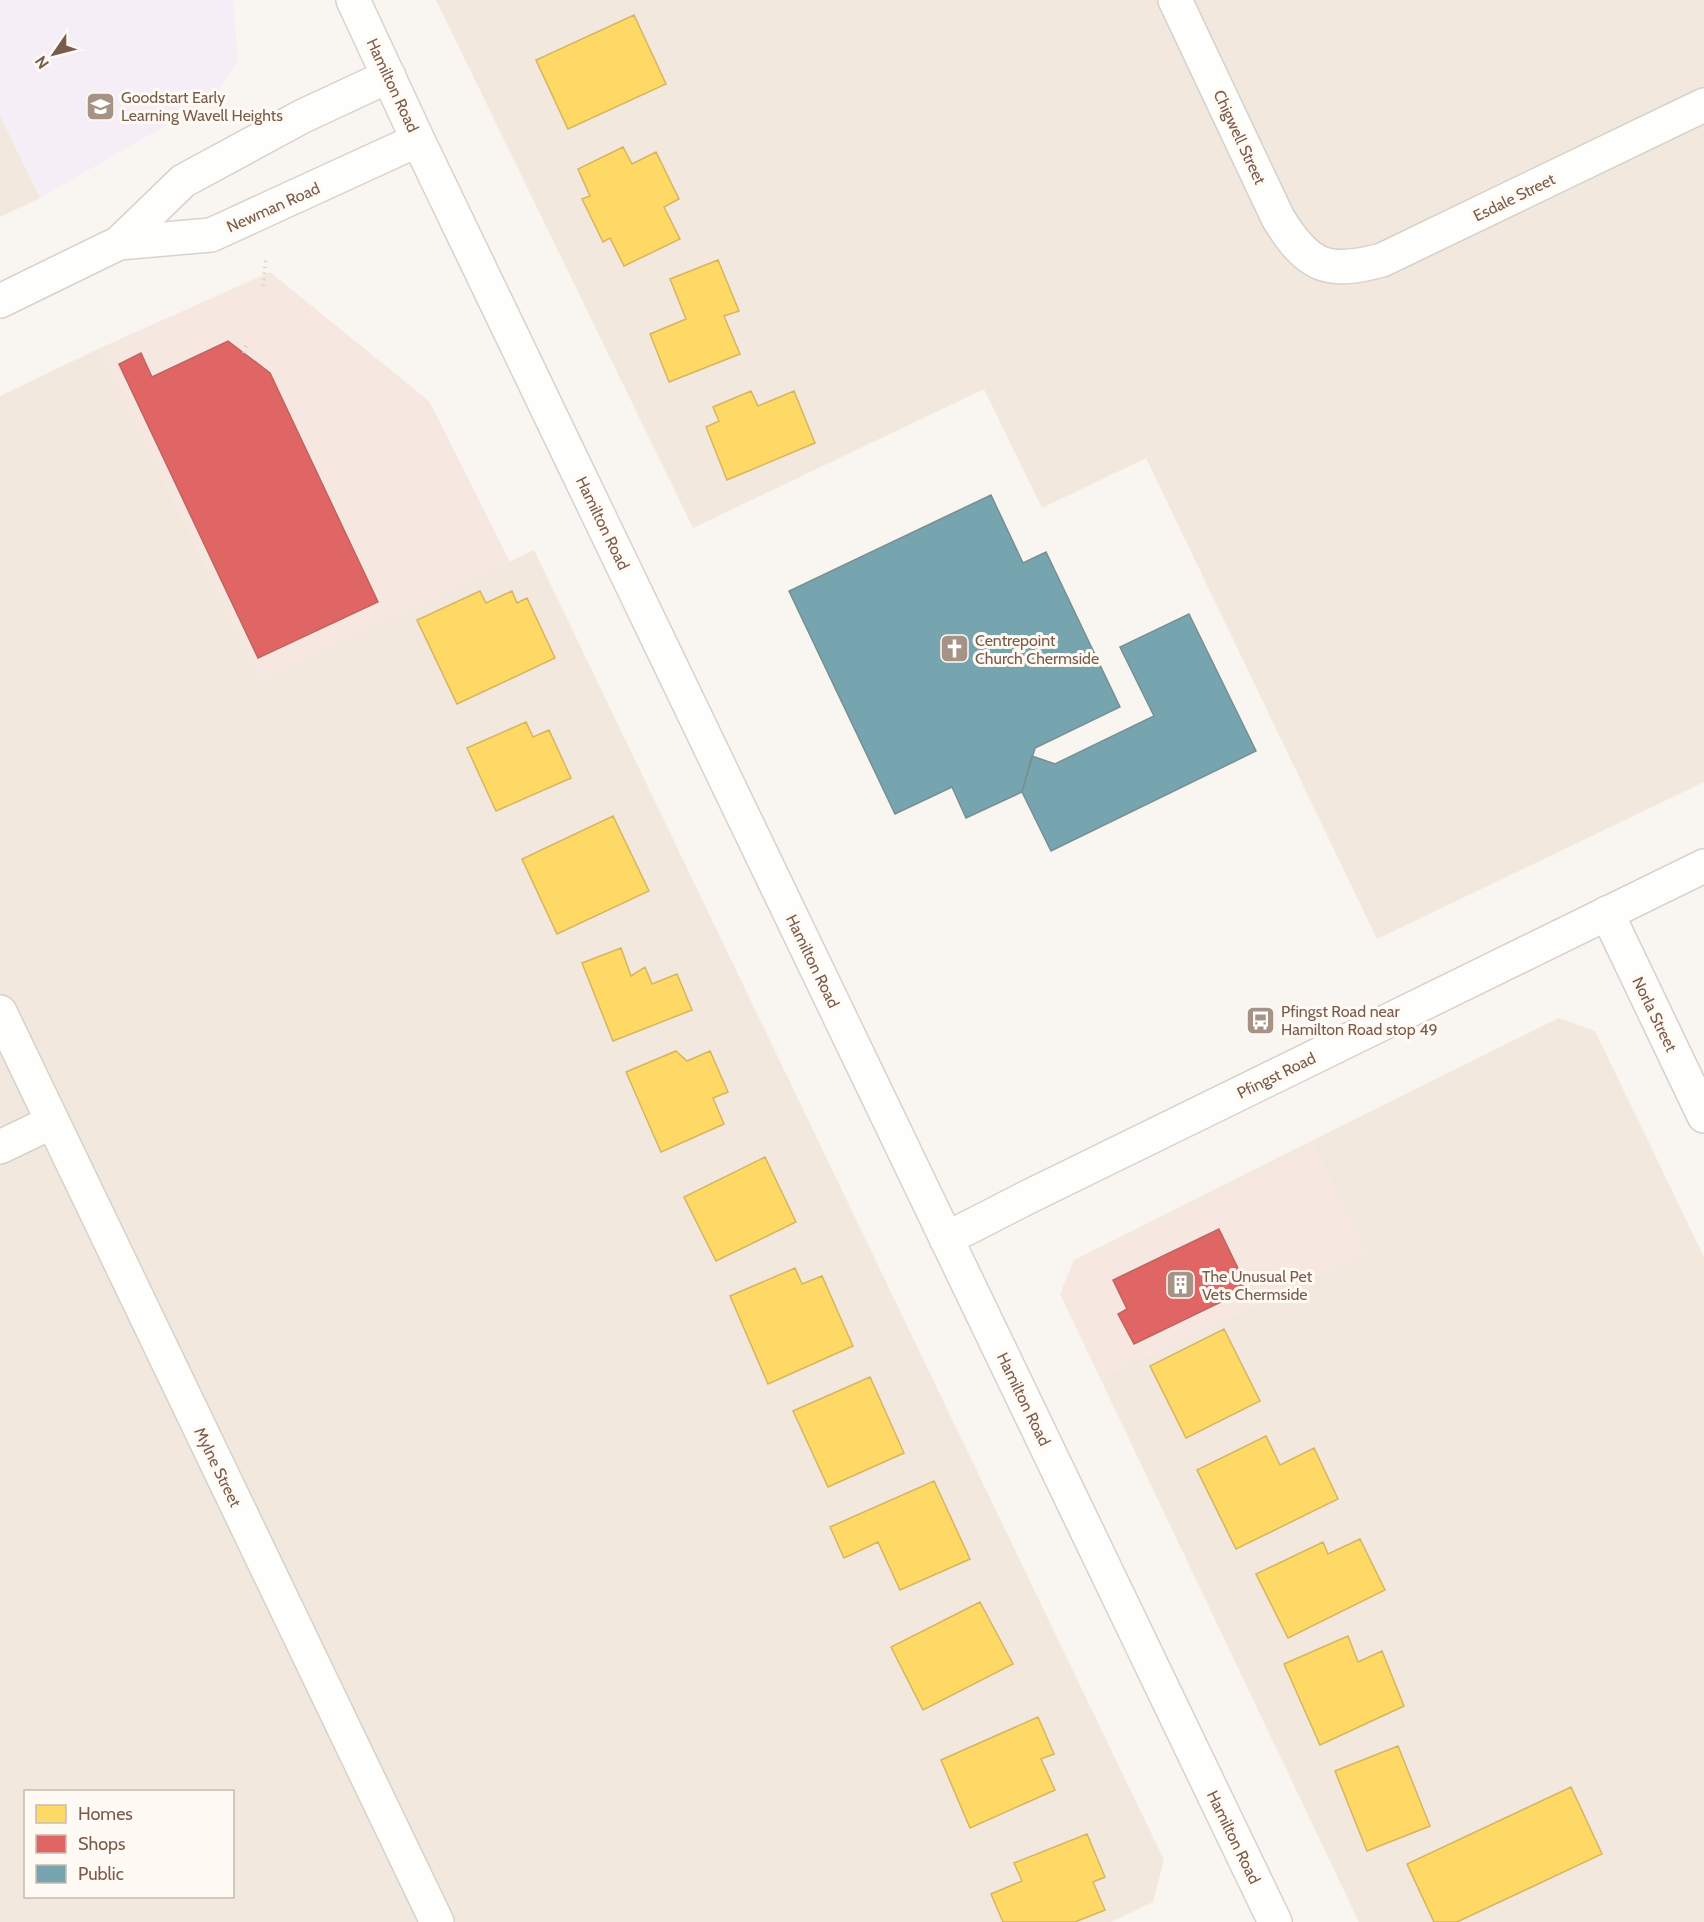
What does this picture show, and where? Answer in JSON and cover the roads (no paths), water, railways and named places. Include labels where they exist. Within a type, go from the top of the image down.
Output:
[{"type":"main road","name":"Hamilton Road","points":[[353,0],[418,140],[1275,1922]]},
{"type":"main road","name":"Chigwell Street","points":[[1176,0],[1278,218],[1291,239],[1319,264]]},
{"type":"main road","name":"Newman Road","points":[[0,301],[119,243],[183,181],[295,121],[389,76]]},
{"type":"main road","name":"Esdale Street","points":[[1319,264],[1333,267],[1357,267],[1382,260],[1704,105]]},
{"type":"main road","name":"Newman Road","points":[[119,243],[211,235],[418,140]]},
{"type":"main road","name":"Pfingst Road","points":[[946,1239],[1704,866]]},
{"type":"main road","name":"Norla Street","points":[[1607,913],[1704,1116]]},
{"type":"main road","name":"Mylne Street","points":[[0,1012],[437,1922]]},
{"type":"main road","points":[[0,1147],[52,1122]]},
{"type":"place","name":"Goodstart Early Learning Wavell Heights","points":[[100,106]]},
{"type":"place","name":"Centrepoint Church Chermside","points":[[954,649]]},
{"type":"place","name":"Pfingst Road near Hamilton Road stop 49","points":[[1260,1020]]},
{"type":"place","name":"The Unusual Pet Vets Chermside","points":[[1181,1285]]}]
